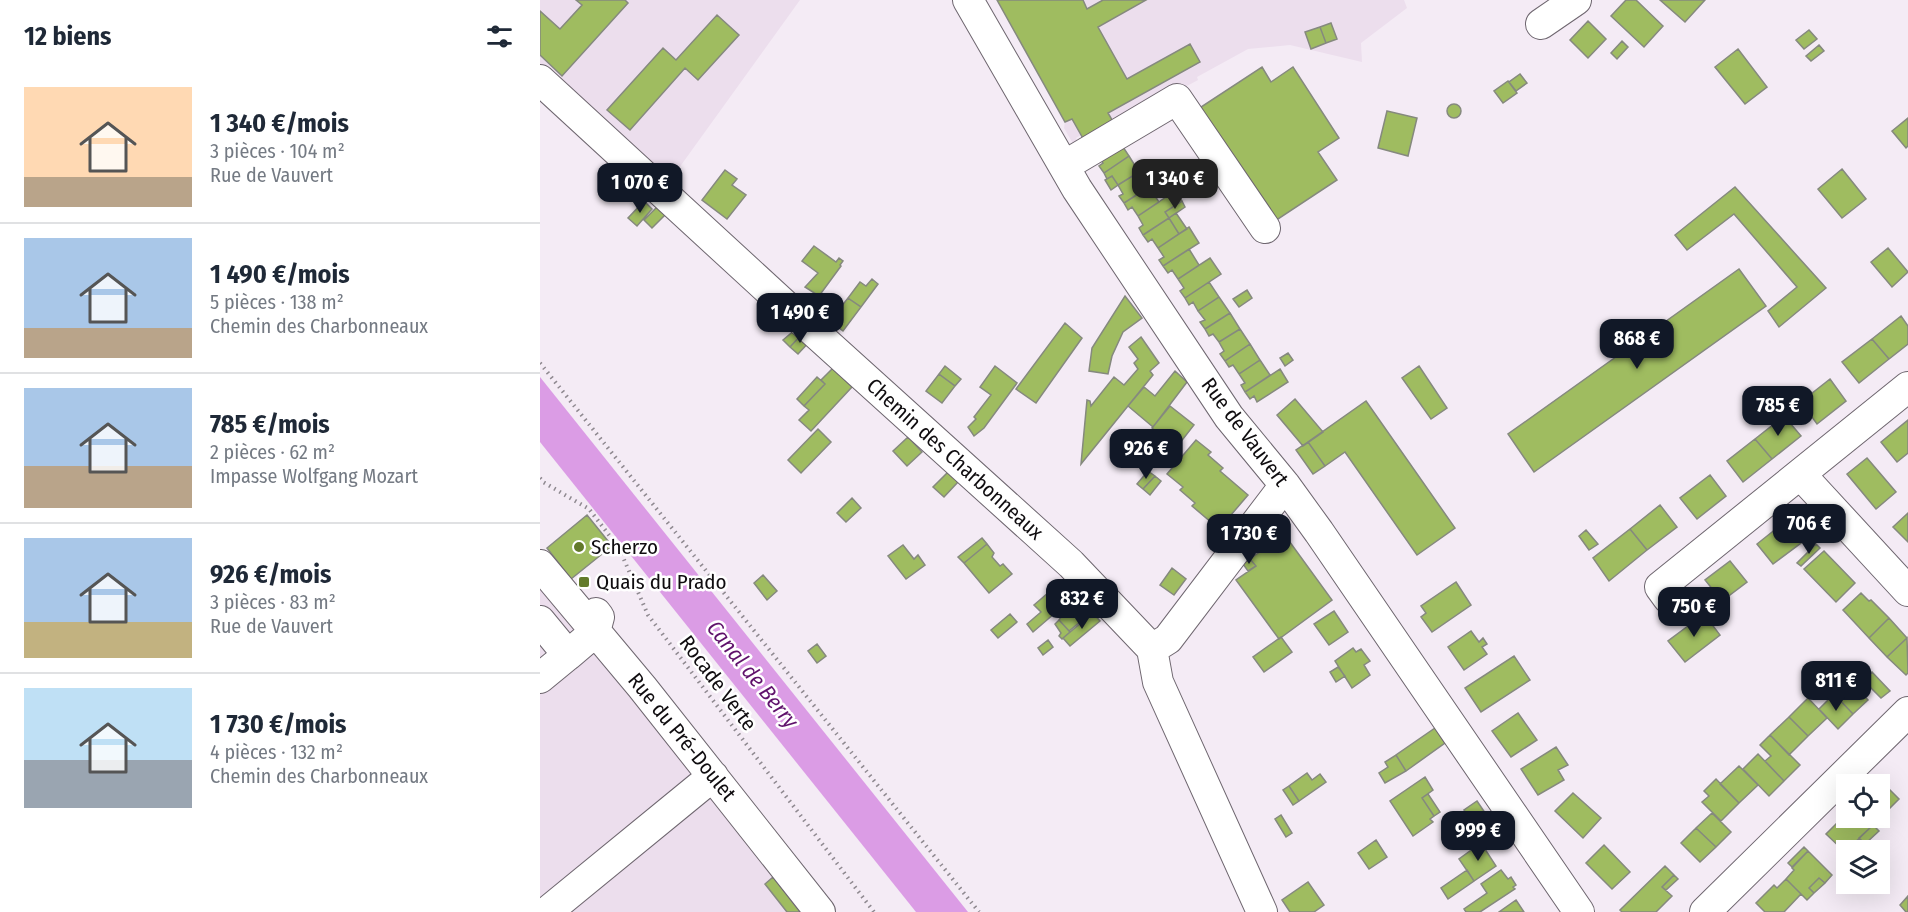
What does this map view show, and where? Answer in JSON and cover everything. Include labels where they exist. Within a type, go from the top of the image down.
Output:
[{"type":"street","name":"Rue de Vauvert","points":[[968,0],[1064,166],[1229,417],[1285,484],[1579,912]]},
{"type":"street","points":[[1541,24],[1576,0]]},
{"type":"street","name":"Chemin des Charbonneaux","points":[[540,80],[1071,564],[1152,649]]},
{"type":"street","points":[[1064,166],[1177,99],[1265,228]]},
{"type":"street","points":[[1668,598],[1660,587],[1908,387]]},
{"type":"street","points":[[1801,475],[1908,591]]},
{"type":"street","points":[[1262,912],[1158,682],[1152,649],[1168,639],[1285,484]]},
{"type":"street","name":"Rue du Pré-Doulet","points":[[540,565],[642,687],[820,912]]},
{"type":"street","points":[[540,621],[568,655]]},
{"type":"street","points":[[540,678],[595,632]]},
{"type":"street","points":[[1705,912],[1908,712]]},
{"type":"street","points":[[547,912],[713,776]]},
{"type":"path","points":[[540,363],[979,912]]},
{"type":"path","name":"Rocade Verte","points":[[540,478],[589,509],[619,549],[648,615],[874,912]]},
{"type":"shaded area","points":[[540,0],[800,0],[666,186],[540,72]]},
{"type":"shaded area","points":[[997,0],[1404,0],[1407,8],[1361,43],[1362,62],[1290,45],[1248,49],[1197,77],[1198,80],[1115,125],[1081,135],[1076,138],[1080,145],[1075,147],[1064,128],[1065,121]]},
{"type":"shaded area","points":[[540,565],[824,912],[540,912]]},
{"type":"water","name":"Canal de Berry","points":[[540,377],[968,912],[916,912],[540,442]]},
{"type":"building","points":[[576,0],[625,0],[628,3],[562,76],[540,55],[540,11],[560,29],[582,5]]},
{"type":"building","points":[[997,0],[1083,0],[1087,9],[1103,0],[1146,0],[1098,27],[1127,79],[1190,44],[1200,62],[1108,113],[1115,125],[1085,142],[1072,119],[1065,122]]},
{"type":"building","points":[[1626,0],[1636,0],[1663,26],[1644,47],[1611,16]]},
{"type":"building","points":[[1660,0],[1705,0],[1685,22]]},
{"type":"building","points":[[717,15],[739,35],[698,80],[685,68],[630,130],[607,110],[663,48],[676,60]]},
{"type":"building","points":[[1588,21],[1606,39],[1588,58],[1570,40]]},
{"type":"building","points":[[1331,23],[1337,39],[1326,43],[1320,27]]},
{"type":"building","points":[[1320,27],[1326,43],[1311,49],[1305,32]]},
{"type":"building","points":[[1809,30],[1817,39],[1804,49],[1796,40]]},
{"type":"building","points":[[1622,41],[1628,47],[1617,59],[1611,53]]},
{"type":"building","points":[[1819,45],[1824,51],[1811,61],[1806,56]]},
{"type":"building","points":[[1738,49],[1767,87],[1745,104],[1715,67]]},
{"type":"building","points":[[1262,67],[1271,82],[1293,67],[1339,138],[1318,152],[1337,180],[1272,223],[1198,109]]},
{"type":"building","points":[[1520,74],[1527,83],[1516,91],[1509,82]]},
{"type":"building","points":[[1508,81],[1517,93],[1503,103],[1494,91]]},
{"type":"building","points":[[1451,104],[1457,104],[1461,111],[1457,118],[1451,118],[1447,114],[1447,108]]},
{"type":"building","points":[[1387,111],[1417,118],[1408,156],[1378,148]]},
{"type":"building","points":[[1908,118],[1908,146],[1906,148],[1892,131]]},
{"type":"building","points":[[1121,144],[1129,156],[1104,173],[1099,166],[1103,163],[1099,157]]},
{"type":"building","points":[[1129,156],[1139,172],[1118,185],[1112,176],[1107,179],[1104,173]]},
{"type":"building","points":[[1842,169],[1866,199],[1842,218],[1818,189]]},
{"type":"building","points":[[725,170],[737,179],[732,185],[746,195],[727,219],[702,200]]},
{"type":"building","points":[[1139,172],[1149,187],[1124,203],[1119,196],[1123,194],[1118,185]]},
{"type":"building","points":[[1205,172],[1209,178],[1196,187],[1192,181]]},
{"type":"building","points":[[1112,176],[1118,185],[1111,190],[1105,180]]},
{"type":"building","points":[[1149,187],[1159,202],[1138,216],[1132,207],[1128,210],[1124,203]]},
{"type":"building","points":[[1735,187],[1826,288],[1779,327],[1768,311],[1797,287],[1734,214],[1687,250],[1675,235]]},
{"type":"building","points":[[1175,191],[1182,201],[1165,212],[1169,218],[1143,235],[1139,228],[1143,225],[1138,216]]},
{"type":"building","points":[[644,201],[652,209],[637,226],[628,218]]},
{"type":"building","points":[[1182,201],[1185,207],[1169,218],[1165,212]]},
{"type":"building","points":[[657,207],[665,215],[652,228],[644,220]]},
{"type":"building","points":[[1176,213],[1187,229],[1179,234],[1169,218]]},
{"type":"building","points":[[1169,218],[1179,234],[1158,248],[1152,239],[1148,242],[1143,235]]},
{"type":"building","points":[[1189,227],[1199,243],[1163,266],[1159,260],[1164,257],[1158,248]]},
{"type":"building","points":[[814,246],[836,262],[839,258],[843,261],[819,296],[805,287],[818,273],[802,261]]},
{"type":"building","points":[[1888,248],[1908,272],[1892,287],[1871,262]]},
{"type":"building","points":[[1189,249],[1199,265],[1178,279],[1172,270],[1168,273],[1163,266]]},
{"type":"building","points":[[1210,258],[1221,274],[1185,298],[1180,291],[1184,288],[1178,279]]},
{"type":"building","points":[[1739,269],[1766,306],[1534,472],[1508,434]]},
{"type":"building","points":[[872,279],[878,284],[861,307],[848,298],[860,282],[866,286]]},
{"type":"building","points":[[1209,282],[1219,297],[1198,311],[1193,302],[1189,305],[1185,298]]},
{"type":"building","points":[[1247,290],[1252,298],[1239,307],[1233,299]]},
{"type":"building","points":[[1125,296],[1142,318],[1123,332],[1112,356],[1108,374],[1089,371],[1092,348]]},
{"type":"building","points":[[1219,297],[1230,313],[1205,329],[1200,322],[1205,320],[1198,311]]},
{"type":"building","points":[[848,298],[861,307],[843,331],[830,321]]},
{"type":"building","points":[[1230,313],[1240,329],[1219,342],[1213,334],[1209,336],[1205,329]]},
{"type":"building","points":[[1901,316],[1908,326],[1908,344],[1889,359],[1872,339]]},
{"type":"building","points":[[1065,323],[1082,338],[1036,403],[1016,389]]},
{"type":"building","points":[[796,329],[802,334],[790,347],[783,340]]},
{"type":"building","points":[[1240,329],[1250,344],[1225,361],[1220,354],[1224,351],[1219,342]]},
{"type":"building","points":[[802,334],[810,341],[798,354],[790,347]]},
{"type":"building","points":[[1141,337],[1159,363],[1150,371],[1153,375],[1081,464],[1087,400],[1090,401],[1091,406],[1114,377],[1124,385],[1138,369],[1134,363],[1138,359],[1129,347]]},
{"type":"building","points":[[1872,339],[1889,359],[1859,383],[1842,362]]},
{"type":"building","points":[[1250,344],[1260,360],[1239,374],[1233,365],[1229,367],[1225,361]]},
{"type":"building","points":[[1288,353],[1293,360],[1285,366],[1280,358]]},
{"type":"building","points":[[1260,360],[1270,375],[1245,392],[1241,385],[1245,383],[1239,374]]},
{"type":"building","points":[[945,366],[961,379],[955,386],[939,374]]},
{"type":"building","points":[[995,366],[1017,383],[984,428],[974,436],[968,427],[976,419],[974,417],[991,395],[980,387]]},
{"type":"building","points":[[1419,366],[1447,408],[1431,419],[1402,378]]},
{"type":"building","points":[[833,368],[852,387],[811,431],[799,420],[809,410],[804,406],[825,384],[821,380]]},
{"type":"building","points":[[1280,369],[1288,382],[1257,402],[1254,396],[1250,399],[1245,392]]},
{"type":"building","points":[[1175,371],[1187,382],[1153,427],[1128,406],[1144,387],[1155,396]]},
{"type":"building","points":[[939,374],[955,386],[942,403],[926,391]]},
{"type":"building","points":[[817,377],[825,384],[804,406],[797,399]]},
{"type":"building","points":[[1830,379],[1846,401],[1817,424],[1801,402]]},
{"type":"building","points":[[1295,399],[1323,432],[1303,446],[1277,415]]},
{"type":"building","points":[[1366,401],[1455,528],[1417,555],[1345,452],[1325,466],[1308,442]]},
{"type":"building","points":[[1170,406],[1194,425],[1176,448],[1152,428]]},
{"type":"building","points":[[1784,416],[1801,436],[1772,459],[1755,439]]},
{"type":"building","points":[[1908,420],[1908,453],[1897,462],[1881,442]]},
{"type":"building","points":[[818,429],[831,442],[801,473],[788,460]]},
{"type":"building","points":[[908,437],[922,452],[907,466],[893,451]]},
{"type":"building","points":[[1755,439],[1772,459],[1743,482],[1727,461]]},
{"type":"building","points":[[1196,440],[1211,452],[1208,455],[1223,468],[1220,471],[1248,495],[1219,529],[1192,506],[1195,503],[1180,490],[1183,487],[1167,474]]},
{"type":"building","points":[[1308,442],[1325,466],[1313,474],[1296,450]]},
{"type":"building","points":[[1867,458],[1896,492],[1876,509],[1847,474]]},
{"type":"building","points":[[1148,471],[1155,476],[1143,489],[1137,484]]},
{"type":"building","points":[[948,472],[958,482],[944,497],[933,487]]},
{"type":"building","points":[[1710,475],[1726,496],[1697,519],[1680,498]]},
{"type":"building","points":[[1155,476],[1161,481],[1150,495],[1143,489]]},
{"type":"building","points":[[852,498],[861,508],[846,522],[837,513]]},
{"type":"building","points":[[1660,505],[1677,527],[1647,550],[1630,529]]},
{"type":"building","points":[[1908,513],[1908,542],[1893,527]]},
{"type":"building","name":"Scherzo","points":[[587,515],[612,546],[571,579],[547,548]]},
{"type":"building","points":[[1792,516],[1809,537],[1773,564],[1757,544]]},
{"type":"building","points":[[1630,529],[1647,550],[1609,581],[1593,558]]},
{"type":"building","points":[[1586,530],[1598,544],[1589,550],[1579,536]]},
{"type":"building","points":[[1284,534],[1332,600],[1279,639],[1236,580],[1256,566],[1250,559]]},
{"type":"building","points":[[982,538],[987,544],[964,563],[958,557]]},
{"type":"building","points":[[987,544],[994,553],[992,557],[1012,574],[989,593],[964,563]]},
{"type":"building","points":[[1816,544],[1820,548],[1801,566],[1797,563]]},
{"type":"building","points":[[903,545],[914,559],[918,555],[925,565],[906,579],[888,556]]},
{"type":"building","points":[[1824,551],[1855,583],[1836,602],[1804,569]]},
{"type":"building","points":[[1250,559],[1256,566],[1248,571],[1243,564]]},
{"type":"building","points":[[1730,561],[1747,582],[1722,601],[1705,580]]},
{"type":"building","points":[[1172,568],[1186,579],[1174,595],[1160,585]]},
{"type":"building","points":[[763,575],[777,591],[767,600],[754,583]]},
{"type":"building","points":[[1063,580],[1076,595],[1033,632],[1027,624],[1041,612],[1034,605]]},
{"type":"building","points":[[1456,582],[1471,605],[1432,632],[1421,617],[1426,613],[1421,606]]},
{"type":"building","points":[[1861,593],[1889,618],[1869,638],[1843,610]]},
{"type":"building","points":[[1082,600],[1092,612],[1069,631],[1059,620]]},
{"type":"building","points":[[1334,611],[1348,632],[1329,645],[1314,624]]},
{"type":"building","points":[[1093,613],[1100,621],[1070,646],[1063,638]]},
{"type":"building","points":[[1010,614],[1017,622],[998,638],[991,630]]},
{"type":"building","points":[[1704,614],[1720,635],[1685,662],[1668,641]]},
{"type":"building","points":[[1889,618],[1907,638],[1887,657],[1869,638]]},
{"type":"building","points":[[1059,620],[1070,632],[1062,639],[1055,624]]},
{"type":"building","points":[[1471,631],[1479,642],[1483,638],[1487,644],[1482,647],[1487,654],[1464,670],[1448,647]]},
{"type":"building","points":[[1281,637],[1292,652],[1264,672],[1253,657]]},
{"type":"building","points":[[1907,638],[1908,673],[1906,675],[1887,657]]},
{"type":"building","points":[[1048,640],[1053,647],[1043,655],[1038,648]]},
{"type":"building","points":[[817,644],[826,656],[817,663],[808,651]]},
{"type":"building","points":[[1353,648],[1356,652],[1361,649],[1370,661],[1364,665],[1370,675],[1352,688],[1335,661]]},
{"type":"building","points":[[1514,656],[1530,680],[1481,712],[1465,688]]},
{"type":"building","points":[[1338,667],[1345,676],[1336,682],[1330,672]]},
{"type":"building","points":[[1872,672],[1890,691],[1881,698],[1863,680]]},
{"type":"building","points":[[1849,680],[1868,700],[1853,714],[1834,694]]},
{"type":"building","points":[[1834,694],[1853,714],[1838,729],[1819,709]]},
{"type":"building","points":[[1808,698],[1827,718],[1808,736],[1789,717]]},
{"type":"building","points":[[1518,713],[1537,740],[1511,757],[1492,731]]},
{"type":"building","points":[[1789,717],[1808,736],[1789,755],[1770,735]]},
{"type":"building","points":[[1435,728],[1445,743],[1406,771],[1396,755]]},
{"type":"building","points":[[1770,735],[1800,765],[1784,781],[1765,761],[1771,756],[1760,745]]},
{"type":"building","points":[[1556,747],[1568,765],[1558,770],[1564,780],[1538,795],[1521,769]]},
{"type":"building","points":[[1758,754],[1784,781],[1769,796],[1743,769]]},
{"type":"building","points":[[1396,755],[1406,771],[1385,783],[1379,773],[1388,767],[1385,762]]},
{"type":"building","points":[[1739,766],[1758,785],[1739,803],[1720,784]]},
{"type":"building","points":[[1307,773],[1312,780],[1320,774],[1326,782],[1299,801],[1289,786]]},
{"type":"building","points":[[1425,777],[1433,790],[1422,798],[1434,816],[1430,819],[1433,822],[1413,836],[1390,801]]},
{"type":"building","points":[[1716,779],[1739,803],[1721,821],[1702,802],[1709,796],[1704,791]]},
{"type":"building","points":[[1289,786],[1299,801],[1293,805],[1283,790]]},
{"type":"building","points":[[1890,790],[1899,799],[1890,808]]},
{"type":"building","points":[[1573,793],[1601,818],[1583,838],[1555,811]]},
{"type":"building","points":[[1428,794],[1440,812],[1434,816],[1422,798]]},
{"type":"building","points":[[1477,801],[1494,826],[1467,845],[1459,833],[1473,824],[1464,810]]},
{"type":"building","points":[[1712,813],[1731,832],[1716,847],[1696,828]]},
{"type":"building","points":[[1281,815],[1292,833],[1286,837],[1275,819]]},
{"type":"building","points":[[1836,824],[1836,828],[1870,828],[1857,840],[1836,840],[1836,843],[1826,834]]},
{"type":"building","points":[[1696,828],[1716,847],[1700,862],[1681,843]]},
{"type":"building","points":[[1870,828],[1876,828],[1879,831],[1869,840],[1859,838]]},
{"type":"building","points":[[1458,831],[1466,843],[1458,849],[1449,837]]},
{"type":"building","points":[[1376,840],[1387,857],[1369,869],[1358,853]]},
{"type":"building","points":[[1481,843],[1496,866],[1474,881],[1459,859]]},
{"type":"building","points":[[1604,845],[1630,872],[1612,889],[1586,863]]},
{"type":"building","points":[[1804,847],[1808,851],[1792,867],[1788,863]]},
{"type":"building","points":[[1808,851],[1832,875],[1825,883],[1819,878],[1809,888],[1814,893],[1807,900],[1786,879],[1794,870],[1792,868]]},
{"type":"building","points":[[1665,866],[1674,875],[1662,887],[1672,896],[1656,912],[1622,912],[1620,910]]},
{"type":"building","points":[[1467,870],[1474,881],[1448,899],[1441,888]]},
{"type":"building","points":[[1501,870],[1508,879],[1511,877],[1516,885],[1513,887],[1515,889],[1480,912],[1466,912],[1464,909],[1487,893],[1481,884]]},
{"type":"building","points":[[1674,875],[1678,879],[1666,890],[1662,887]]},
{"type":"building","points":[[773,877],[800,912],[787,912],[765,884]]},
{"type":"building","points":[[1819,878],[1825,883],[1814,893],[1809,888]]},
{"type":"building","points":[[1786,879],[1801,894],[1784,912],[1765,912],[1756,903],[1774,885],[1777,888]]},
{"type":"building","points":[[1308,882],[1324,905],[1314,912],[1290,912],[1282,900]]},
{"type":"building","points":[[1908,896],[1908,912],[1906,912],[1900,905]]},
{"type":"building","points":[[1516,900],[1524,912],[1499,912]]},
{"type":"place","name":"Scherzo","points":[[579,547]]},
{"type":"place","name":"Quais du Prado","points":[[584,582]]}]
